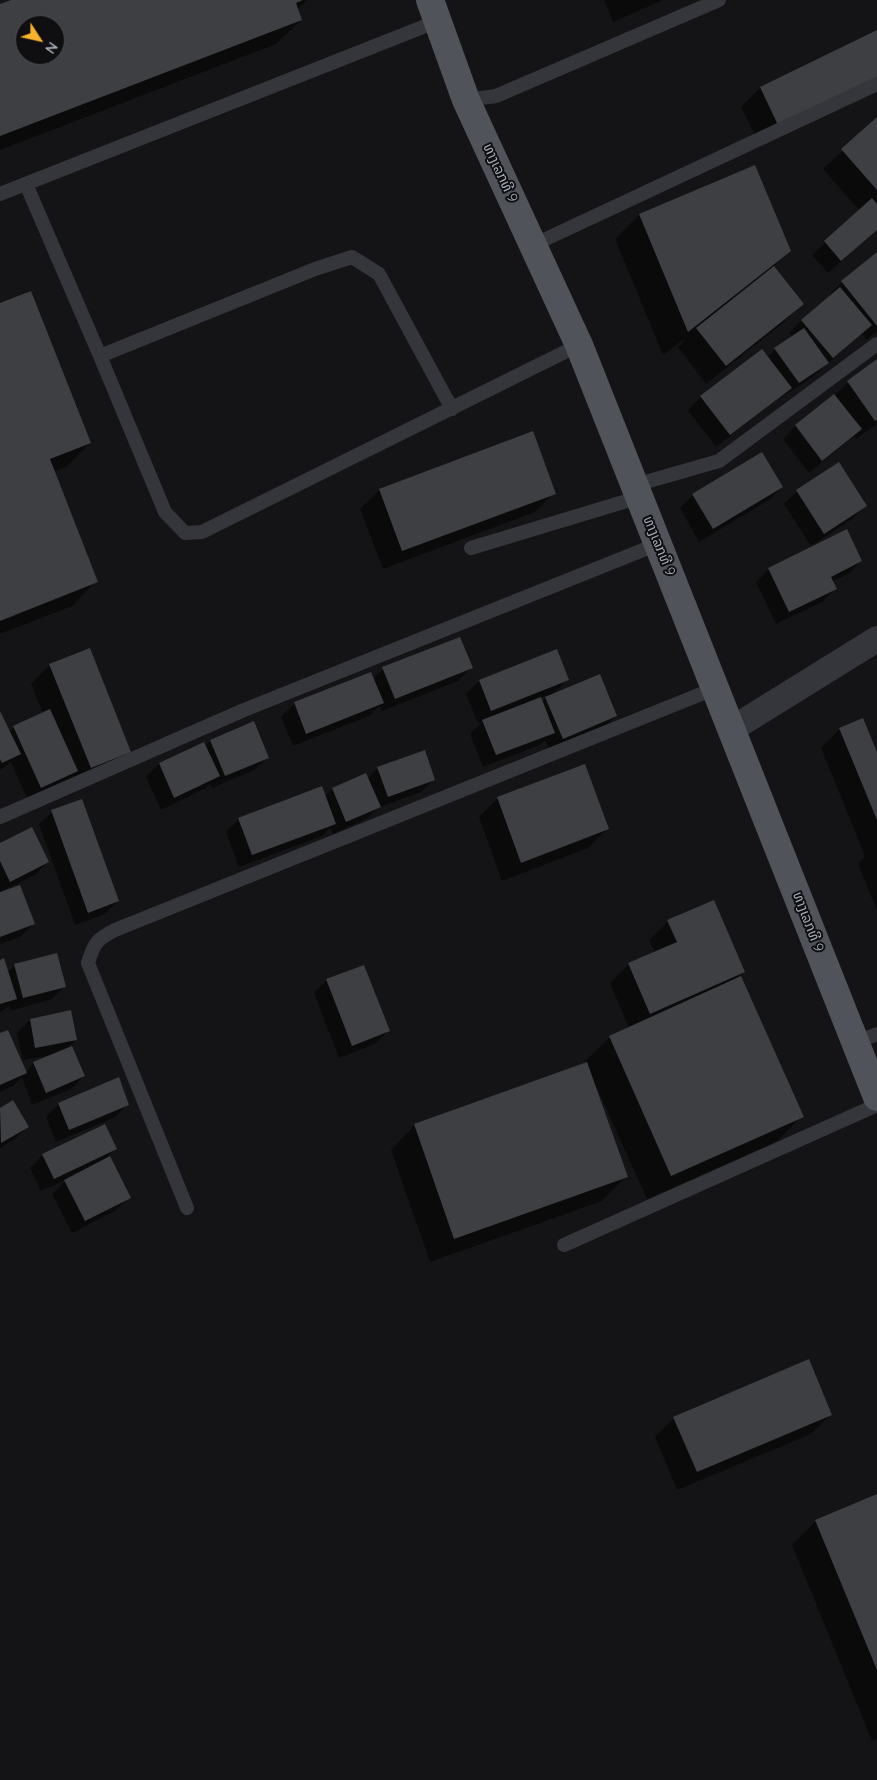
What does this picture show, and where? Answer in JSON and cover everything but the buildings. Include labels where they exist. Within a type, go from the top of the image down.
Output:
[{"type":"main road","name":"ທາງເລກທີ 9","points":[[434,10],[466,100],[579,345],[732,729],[866,1038],[877,1097]]},
{"type":"street","points":[[732,729],[877,639]]},
{"type":"lane","points":[[466,100],[496,96],[719,0]]},
{"type":"lane","points":[[0,194],[434,10]]},
{"type":"lane","points":[[533,245],[877,84]]},
{"type":"lane","points":[[26,184],[165,512],[184,533],[202,532],[579,345]]},
{"type":"lane","points":[[100,356],[315,269],[352,257],[379,274],[452,408]]},
{"type":"lane","points":[[471,548],[637,491],[719,460],[877,344]]},
{"type":"lane","points":[[0,817],[244,710],[658,544]]},
{"type":"lane","points":[[187,1208],[88,963],[92,949],[100,938],[125,926],[716,688]]},
{"type":"lane","points":[[564,1245],[877,1105]]}]
